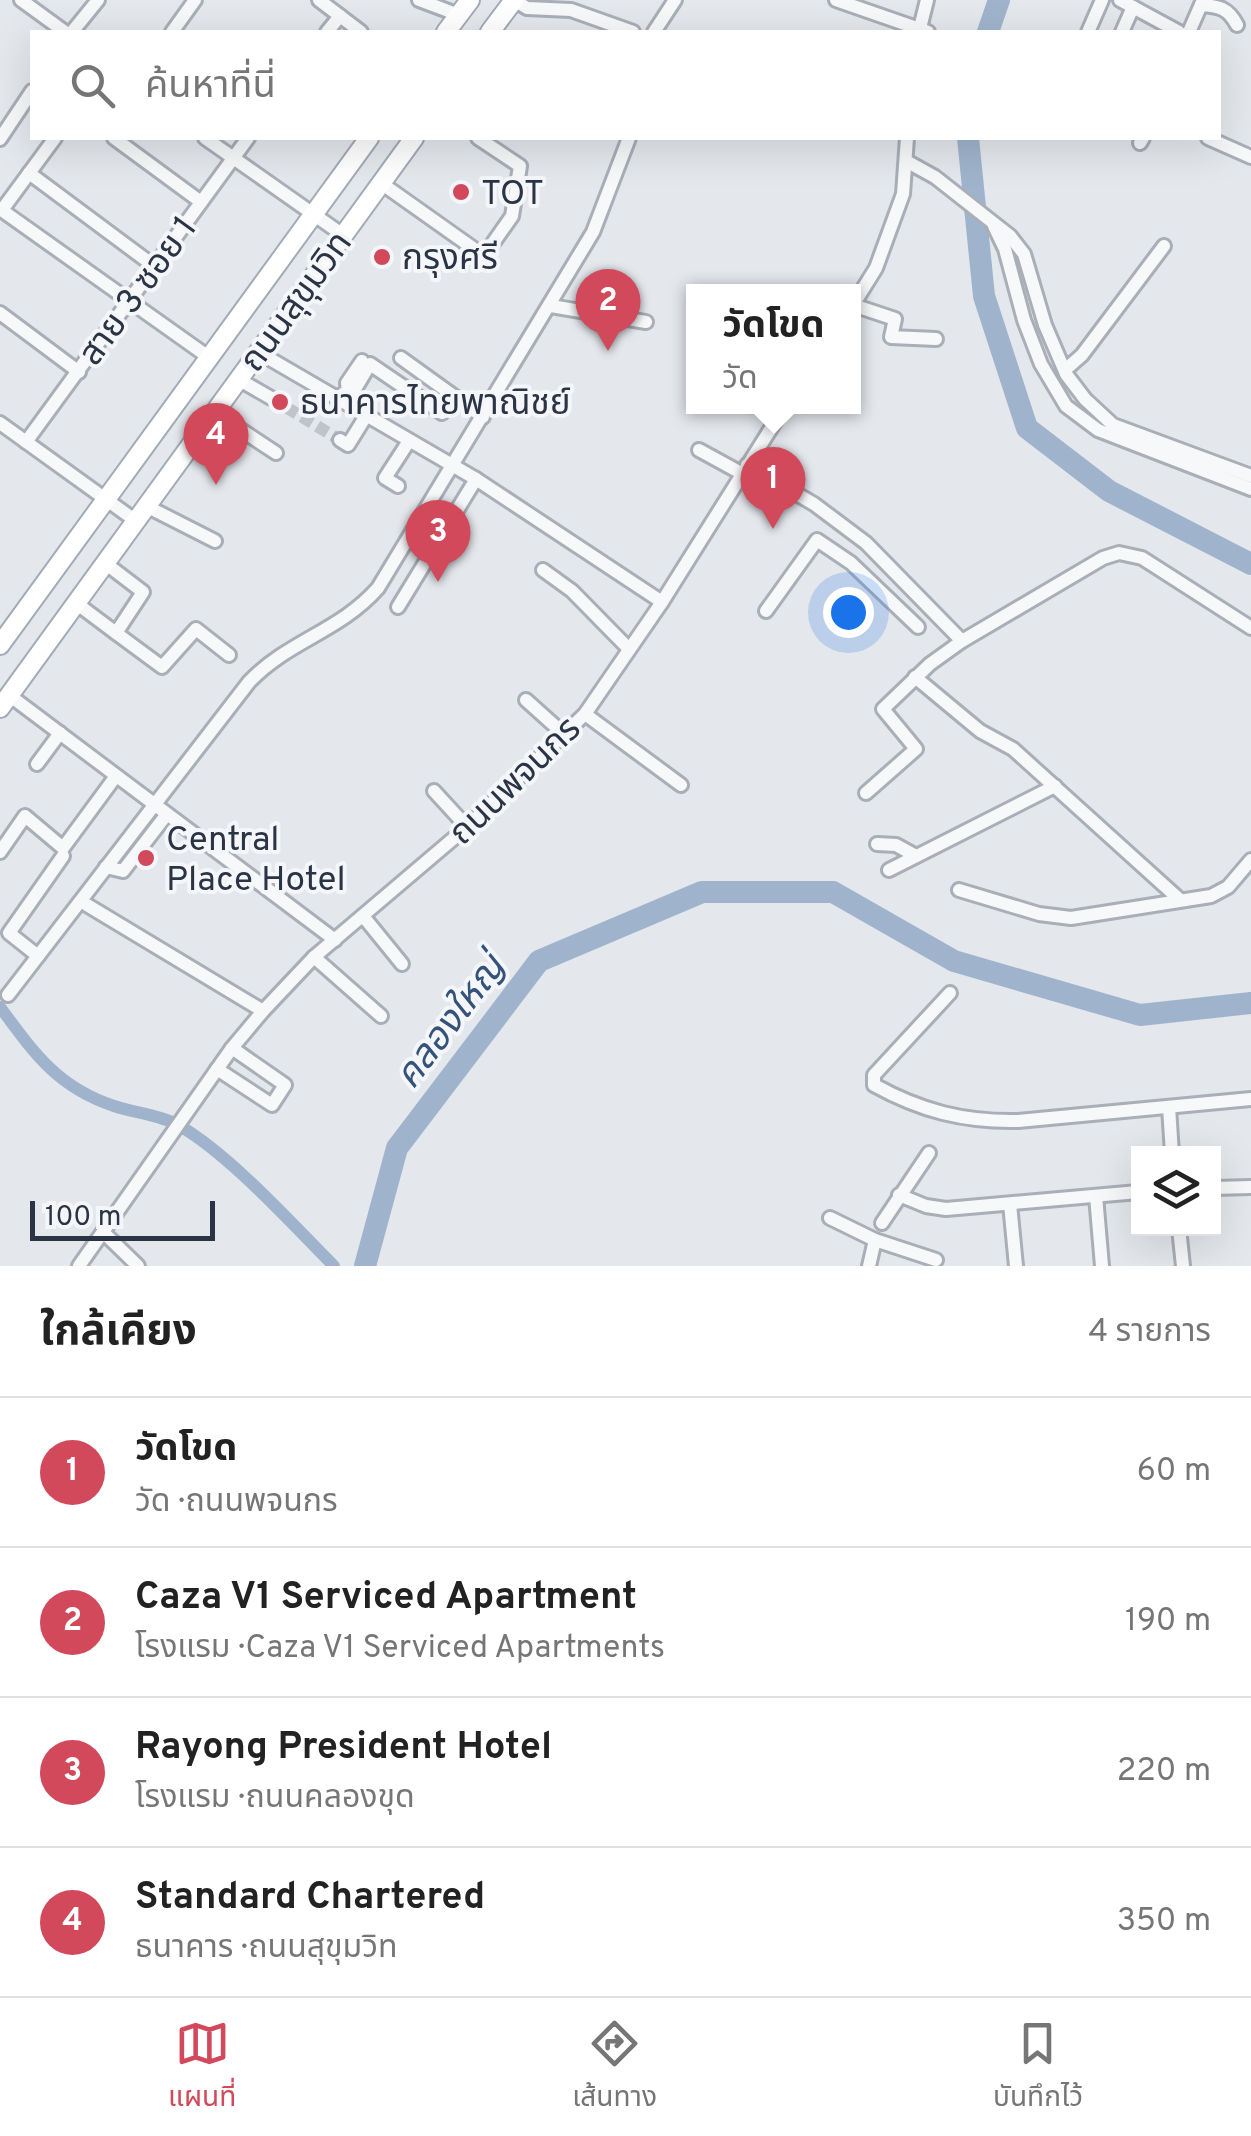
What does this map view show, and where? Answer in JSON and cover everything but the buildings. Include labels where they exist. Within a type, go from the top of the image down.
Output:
[{"type":"main road","points":[[492,30],[514,0]]},
{"type":"main road","points":[[447,30],[464,7]]},
{"type":"main road","name":"ถนนสุขุมวิท","points":[[3,635],[368,140]]},
{"type":"main road","name":"ถนนสุขุมวิท","points":[[5,701],[412,140]]},
{"type":"street","points":[[21,0],[66,30]]},
{"type":"street","points":[[173,30],[195,0]]},
{"type":"street","points":[[319,0],[359,30]]},
{"type":"street","points":[[419,0],[464,7]]},
{"type":"street","points":[[514,0],[528,8],[571,10],[627,30]]},
{"type":"street","points":[[655,30],[675,0]]},
{"type":"street","points":[[836,0],[919,30]]},
{"type":"street","points":[[922,30],[927,0]]},
{"type":"street","points":[[1089,30],[1102,0]]},
{"type":"street","points":[[70,30],[91,2]]},
{"type":"street","points":[[1190,30],[1202,2],[1231,13],[1237,25]]},
{"type":"street","points":[[1122,30],[1126,4],[1175,30]]},
{"type":"street","points":[[329,30],[340,16]]},
{"type":"street","points":[[0,139],[30,94]]},
{"type":"street","points":[[54,140],[1,210],[208,356]]},
{"type":"street","points":[[117,140],[201,202]]},
{"type":"street","points":[[208,140],[343,235]]},
{"type":"street","name":"สาย 3 ซอย 1","points":[[26,442],[246,140]]},
{"type":"street","points":[[381,182],[484,256],[512,216],[520,166],[481,140]]},
{"type":"street","points":[[8,995],[267,663],[332,626],[368,600],[593,232],[628,140]]},
{"type":"street","points":[[861,292],[876,268],[903,194],[907,140]]},
{"type":"street","points":[[1213,140],[1251,157]]},
{"type":"street","points":[[906,161],[1010,236],[1024,254],[1065,370],[1085,399],[1113,425],[1251,476]]},
{"type":"street","points":[[28,174],[154,266]]},
{"type":"street","points":[[987,216],[1002,241],[1020,306],[1050,380],[1066,406],[1086,424],[1251,489]]},
{"type":"street","points":[[1065,370],[1082,355],[1164,246]]},
{"type":"street","points":[[1020,306],[1038,302]]},
{"type":"street","points":[[551,306],[646,322]]},
{"type":"street","points":[[861,308],[895,319],[891,337],[936,339]]},
{"type":"street","points":[[0,313],[79,372]]},
{"type":"street","points":[[258,352],[343,394],[366,416],[476,479],[662,602]]},
{"type":"street","points":[[401,358],[483,417]]},
{"type":"street","points":[[343,394],[362,360]]},
{"type":"street","points":[[343,394],[355,389],[370,364],[442,413]]},
{"type":"street","points":[[238,379],[271,398]]},
{"type":"street","points":[[214,412],[276,453]]},
{"type":"street","name":"ถนนพจนกร","points":[[79,1266],[216,1069],[264,1011],[314,957],[467,828],[585,714],[662,602],[781,414]]},
{"type":"street","points":[[340,440],[348,445],[366,416]]},
{"type":"street","points":[[0,424],[105,498],[214,541]]},
{"type":"street","points":[[398,486],[385,478],[409,441]]},
{"type":"street","points":[[699,450],[814,504],[866,543],[962,641]]},
{"type":"street","points":[[398,607],[476,479]]},
{"type":"street","points":[[417,523],[441,537]]},
{"type":"street","points":[[766,611],[816,540],[851,564],[918,627]]},
{"type":"street","points":[[851,564],[866,543]]},
{"type":"street","points":[[866,793],[916,749],[883,709],[915,677],[962,641],[1103,558],[1119,552],[1142,558],[1251,628]]},
{"type":"street","points":[[105,563],[143,592],[116,633]]},
{"type":"street","points":[[543,570],[572,591],[630,649]]},
{"type":"street","points":[[76,603],[162,667],[196,629],[230,655]]},
{"type":"street","points":[[915,677],[980,731],[1006,744],[1179,898]]},
{"type":"street","points":[[526,700],[565,735]]},
{"type":"street","points":[[5,701],[60,733],[334,940]]},
{"type":"street","points":[[585,714],[681,786]]},
{"type":"street","points":[[37,764],[60,733]]},
{"type":"street","points":[[0,852],[25,816],[63,848],[116,776]]},
{"type":"street","points":[[888,870],[1055,786]]},
{"type":"street","points":[[434,791],[467,828]]},
{"type":"street","points":[[106,867],[123,871],[167,814]]},
{"type":"street","points":[[878,844],[896,845],[916,856]]},
{"type":"street","points":[[38,956],[9,933],[63,856]]},
{"type":"street","points":[[959,890],[1039,914],[1070,918],[1179,898],[1199,899],[1221,891],[1251,860]]},
{"type":"street","points":[[87,905],[264,1011]]},
{"type":"street","points":[[363,916],[402,964]]},
{"type":"street","points":[[314,957],[381,1016]]},
{"type":"street","points":[[950,994],[874,1074],[874,1085],[905,1103],[985,1121],[1251,1100]]},
{"type":"street","points":[[216,1069],[272,1105],[285,1085],[232,1048]]},
{"type":"street","points":[[1169,1107],[1171,1146]]},
{"type":"street","points":[[882,1223],[928,1153]]},
{"type":"street","points":[[1221,1188],[1251,1187]]},
{"type":"street","points":[[899,1196],[926,1206],[975,1207],[1131,1193]]},
{"type":"street","points":[[1096,1196],[1102,1266]]},
{"type":"street","points":[[1010,1204],[1016,1266]]},
{"type":"street","points":[[830,1218],[875,1240],[936,1260]]},
{"type":"street","points":[[103,1232],[138,1266]]},
{"type":"street","points":[[1180,1236],[1183,1266]]},
{"type":"street","points":[[869,1266],[875,1240]]},
{"type":"waterway","name":"คลองใหญ่","points":[[989,30],[999,0]]},
{"type":"waterway","name":"คลองใหญ่","points":[[968,140],[984,296],[1027,428],[1109,491],[1251,564]]},
{"type":"waterway","name":"คลองใหญ่","points":[[365,1266],[397,1148],[539,961],[702,892],[833,892],[954,961],[1140,1015],[1251,1003]]},
{"type":"waterway","points":[[0,1007],[48,1067],[77,1089],[114,1106],[173,1122],[220,1154],[334,1266]]},
{"type":"tunnel","points":[[271,398],[340,440]]},
{"type":"place","name":"TOT","points":[[461,192]]},
{"type":"place","name":"กรุงศรี","points":[[382,257]]},
{"type":"place","name":"Caza V1 Serviced Apartment","points":[[608,351]]},
{"type":"place","name":"ธนาคารไทยพาณิชย์","points":[[280,402]]},
{"type":"place","name":"Standard Chartered","points":[[216,485]]},
{"type":"place","name":"วัดโขด","points":[[773,529]]},
{"type":"place","name":"Rayong President Hotel","points":[[438,582]]},
{"type":"place","name":"Central Place Hotel","points":[[146,858]]}]
